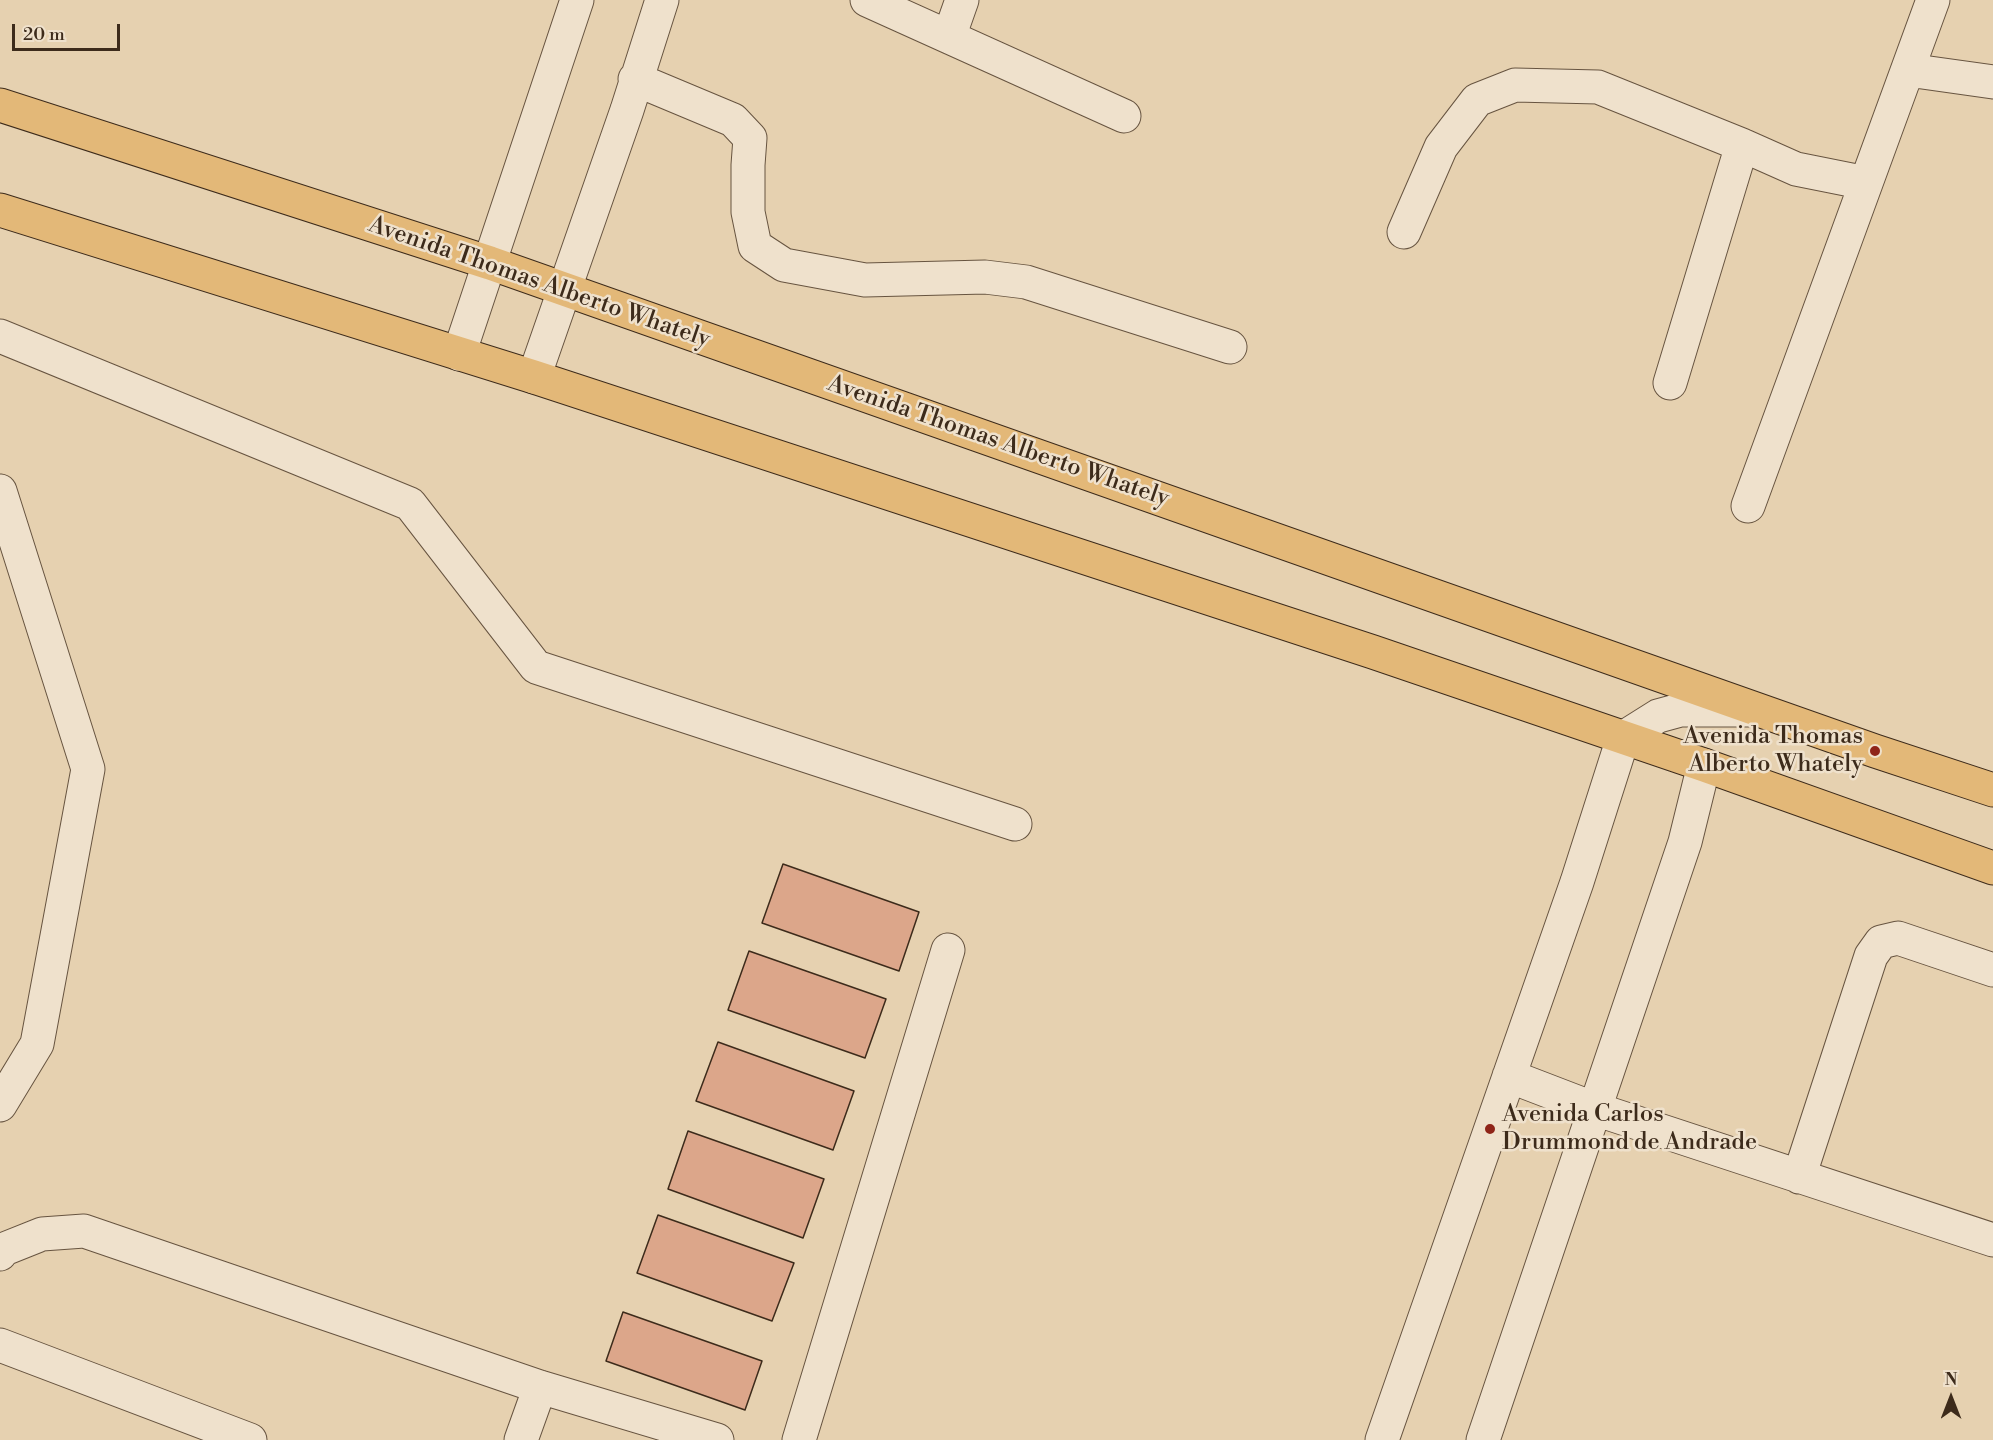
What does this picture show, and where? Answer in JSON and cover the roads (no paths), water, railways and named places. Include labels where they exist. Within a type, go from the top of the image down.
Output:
[{"type":"main road","name":"Avenida Thomas Alberto Whately","points":[[0,105],[490,263],[1875,752],[1993,790]]},
{"type":"main road","points":[[0,210],[534,377],[1373,652],[1704,765],[1993,868]]},
{"type":"street","points":[[459,354],[577,0]]},
{"type":"street","points":[[534,377],[627,110],[662,0]]},
{"type":"street","points":[[867,0],[1124,116]]},
{"type":"street","points":[[949,37],[962,0]]},
{"type":"street","points":[[1748,506],[1934,0]]},
{"type":"street","points":[[1908,70],[1993,82]]},
{"type":"street","points":[[635,79],[733,120],[750,138],[748,212],[755,246],[784,265],[865,280],[985,276],[1026,282],[1230,347]]},
{"type":"street","points":[[1404,232],[1441,147],[1477,100],[1515,85],[1598,87],[1796,169],[1866,183]]},
{"type":"street","points":[[1670,383],[1742,145]]},
{"type":"street","points":[[0,336],[410,504],[536,667],[1015,824]]},
{"type":"street","points":[[0,490],[88,770],[37,1044],[0,1105]]},
{"type":"street","points":[[1382,1440],[1598,820],[1623,738],[1658,716],[1680,710],[1758,710]]},
{"type":"street","points":[[1483,1440],[1685,842],[1704,765]]},
{"type":"street","points":[[1799,1177],[1871,956],[1881,942],[1898,938],[1993,970]]},
{"type":"street","points":[[799,1440],[948,950]]},
{"type":"street","points":[[1509,1076],[1595,1109],[1993,1240]]},
{"type":"street","points":[[0,1254],[2,1250],[42,1234],[84,1231],[540,1387],[717,1440]]},
{"type":"street","points":[[0,1345],[250,1440]]},
{"type":"street","points":[[521,1440],[540,1387]]},
{"type":"place","name":"Avenida Thomas Alberto Whately","points":[[1875,751]]},
{"type":"place","name":"Avenida Carlos Drummond de Andrade","points":[[1490,1129]]}]
